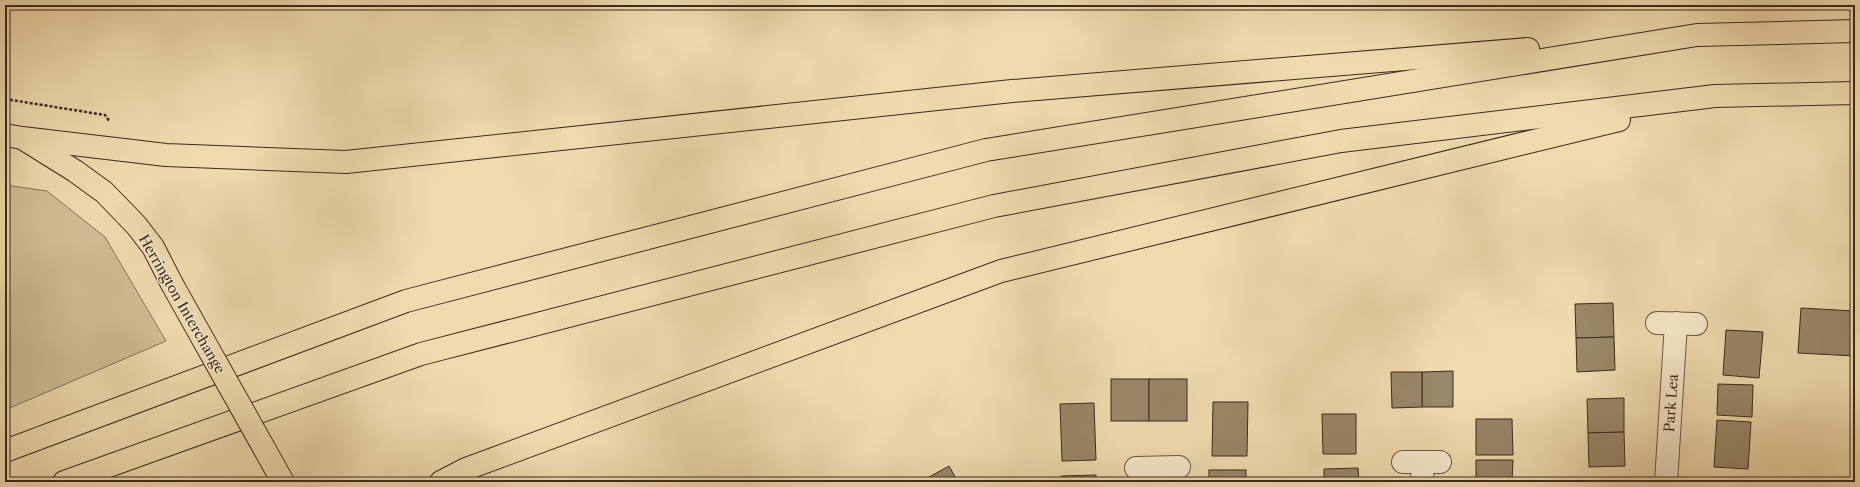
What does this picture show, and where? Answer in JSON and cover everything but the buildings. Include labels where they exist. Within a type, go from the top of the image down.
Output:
[{"type":"highway","points":[[14,137],[166,154],[346,162],[1012,92],[1697,35],[1855,31]]},
{"type":"highway","points":[[5,451],[406,301],[986,150],[1697,35]]},
{"type":"highway","points":[[64,482],[421,354],[994,206],[1341,141],[1715,96],[1855,93]]},
{"type":"highway","points":[[441,482],[473,466],[1001,271],[1715,96]]},
{"type":"highway","name":"Herrington Interchange","points":[[14,137],[75,171],[104,192],[136,224],[149,242],[283,482]]},
{"type":"street","name":"Park Lea","points":[[1666,482],[1676,324]]},
{"type":"street","points":[[1150,472],[1179,467]]},
{"type":"path","points":[[5,99],[105,115],[114,128]]},
{"type":"shaded area","points":[[5,185],[47,191],[105,237],[166,341],[5,410]]}]
